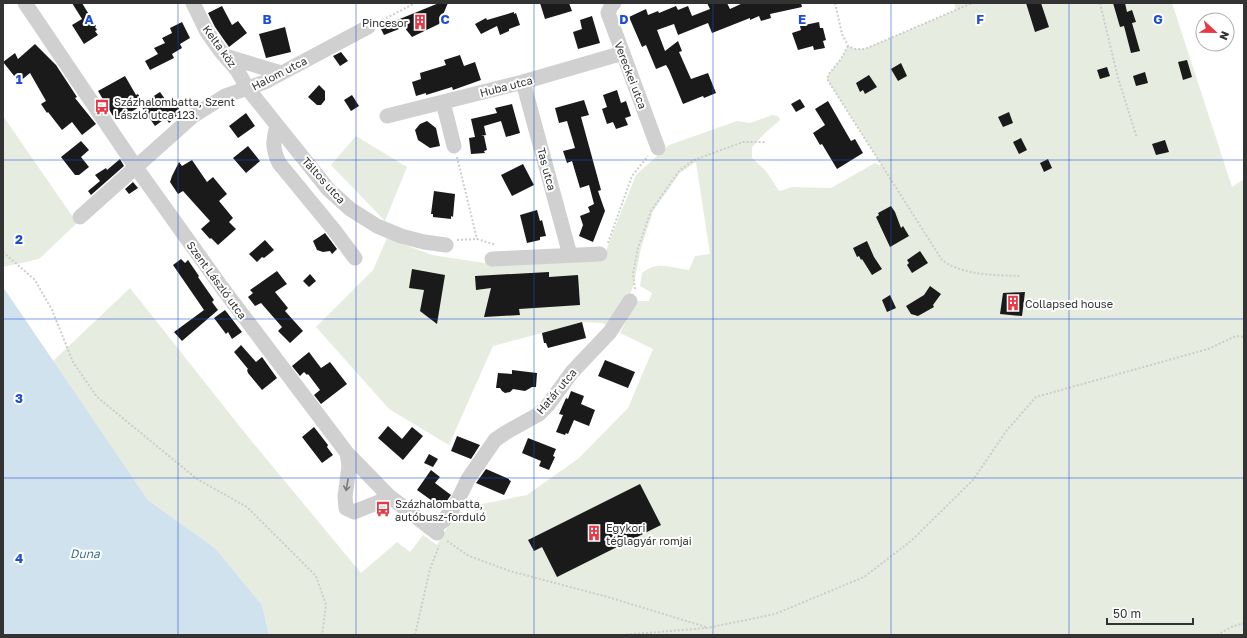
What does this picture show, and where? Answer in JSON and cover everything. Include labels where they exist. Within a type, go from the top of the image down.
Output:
[{"type":"street","name":"Szent László utca","points":[[25,3],[136,166],[223,289],[347,453],[388,496],[438,533]]},
{"type":"street","name":"Kelta köz","points":[[193,3],[207,32],[224,56],[237,70],[248,89]]},
{"type":"street","name":"Vereckei utca","points":[[614,3],[608,13],[658,148]]},
{"type":"street","name":"Halom utca","points":[[80,217],[192,116],[225,96],[248,89],[281,74],[368,28]]},
{"type":"street","name":"Huba utca","points":[[388,116],[523,82],[623,53]]},
{"type":"street","points":[[224,56],[281,74]]},
{"type":"street","name":"Tas utca","points":[[523,82],[570,256]]},
{"type":"street","name":"Táltos utca","points":[[248,89],[328,189],[350,209],[377,226],[401,236],[424,242],[446,245]]},
{"type":"street","points":[[443,102],[454,146]]},
{"type":"street","points":[[277,125],[274,138],[274,152],[278,163],[334,230],[355,258]]},
{"type":"street","points":[[492,259],[600,254]]},
{"type":"street","name":"Határ utca","points":[[438,533],[443,521],[458,500],[468,478],[495,440],[530,420],[548,405],[572,372],[610,332],[630,301]]},
{"type":"street","points":[[347,453],[349,466],[345,497],[346,508],[354,512],[380,502],[388,496]]},
{"type":"path","points":[[368,28],[415,3]]},
{"type":"path","points":[[835,3],[842,34],[848,46],[855,49],[865,49],[972,3]]},
{"type":"path","points":[[1100,3],[1118,78],[1137,138]]},
{"type":"path","points":[[848,46],[827,79],[942,260],[950,266],[958,269],[983,274],[1021,276]]},
{"type":"path","points":[[630,301],[635,289],[633,274],[638,248],[651,211],[679,171],[694,160],[742,142],[765,142]]},
{"type":"path","points":[[454,146],[477,239]]},
{"type":"path","points":[[600,254],[605,252],[632,176],[644,159],[658,148]]},
{"type":"path","points":[[3,252],[35,280],[52,310],[73,362],[97,396],[197,479],[247,507],[316,576],[326,605],[322,635]]},
{"type":"path","points":[[622,635],[707,628],[775,614],[864,576],[911,541],[973,480],[1007,430],[1036,397],[1208,349],[1236,336],[1244,337]]},
{"type":"path","points":[[415,635],[438,533],[452,545],[469,556],[510,571],[608,597],[707,628]]},
{"type":"path","points":[[1217,635],[1231,627],[1244,624]]},
{"type":"shaded area","points":[[954,3],[1172,3],[1232,187],[1244,179],[1244,635],[269,635],[262,605],[215,548],[148,500],[53,361],[130,288],[249,438],[361,573],[397,542],[410,552],[423,535],[437,545],[457,511],[473,516],[477,505],[527,495],[579,458],[628,408],[653,349],[620,333],[638,301],[649,301],[652,293],[640,286],[642,273],[648,269],[659,266],[689,270],[695,256],[710,254],[696,162],[680,173],[653,211],[641,248],[634,284],[626,304],[610,328],[603,323],[583,322],[493,346],[449,445],[389,409],[316,327],[373,270],[387,238],[432,255],[491,264],[603,260],[636,175],[669,145],[737,121],[750,123],[772,115],[778,116],[780,120],[752,147],[752,158],[766,171],[779,191],[792,187],[831,188],[875,163],[883,167],[827,79],[829,74],[841,59],[848,46],[855,49],[865,49],[956,10]]},
{"type":"shaded area","points":[[3,116],[77,223],[39,259],[3,267]]},
{"type":"shaded area","points":[[356,136],[407,167],[385,221],[331,165]]},
{"type":"water","name":"Duna","points":[[3,287],[148,500],[215,548],[262,605],[269,635],[3,635]]},
{"type":"building","points":[[72,3],[82,3],[96,26],[95,27],[97,30],[95,31],[98,35],[84,44],[72,25],[82,19]]},
{"type":"building","name":"Pincesor","points":[[439,3],[448,3],[439,24],[412,37],[404,27],[384,35],[380,27]]},
{"type":"building","points":[[540,3],[569,3],[572,11],[545,19]]},
{"type":"building","points":[[707,3],[727,3],[730,9],[743,3],[801,3],[802,7],[770,14],[771,18],[761,21],[759,16],[750,20],[750,18],[712,33],[708,23],[678,35],[674,24],[657,30],[665,51],[678,41],[682,51],[679,52],[691,79],[708,73],[716,93],[704,98],[703,96],[683,104],[666,65],[656,69],[646,45],[642,47],[629,17],[646,9],[648,15],[658,11],[659,13],[676,6],[678,10],[688,6],[692,16],[710,9]]},
{"type":"building","points":[[1026,3],[1041,3],[1049,27],[1035,32]]},
{"type":"building","points":[[1113,3],[1125,3],[1127,12],[1132,10],[1136,22],[1132,23],[1140,51],[1131,53],[1124,26],[1120,27]]},
{"type":"building","points":[[222,6],[232,25],[238,21],[247,33],[229,47],[215,27],[208,13]]},
{"type":"building","points":[[514,12],[514,14],[516,13],[520,25],[509,29],[509,31],[500,35],[497,26],[481,34],[475,24],[486,18],[487,20]]},
{"type":"building","points":[[592,16],[600,43],[578,49],[573,32],[582,29],[580,20]]},
{"type":"building","points":[[182,22],[190,38],[180,44],[182,48],[172,54],[174,58],[150,70],[145,61],[158,54],[154,48],[165,43],[162,38],[172,33],[170,28]]},
{"type":"building","points":[[819,22],[820,28],[823,28],[826,40],[823,41],[825,48],[814,50],[813,46],[798,50],[792,33],[801,30],[800,26]]},
{"type":"building","points":[[285,27],[291,52],[266,58],[259,34]]},
{"type":"building","points":[[35,44],[56,65],[77,97],[75,98],[96,124],[82,135],[72,122],[62,130],[48,112],[47,113],[41,104],[46,101],[30,73],[19,82],[3,62],[15,53],[18,59]]},
{"type":"building","points":[[341,52],[348,61],[340,66],[333,56]]},
{"type":"building","points":[[460,55],[464,66],[475,62],[481,80],[453,90],[452,87],[426,95],[426,93],[416,96],[412,82],[421,79],[420,73],[446,65],[444,60]]},
{"type":"building","points":[[1187,60],[1192,77],[1183,80],[1178,62]]},
{"type":"building","points":[[901,63],[907,76],[898,81],[891,69]]},
{"type":"building","points":[[1107,67],[1110,76],[1100,79],[1097,70]]},
{"type":"building","points":[[1145,72],[1148,83],[1136,86],[1133,76]]},
{"type":"building","points":[[869,75],[877,87],[865,94],[863,90],[860,92],[856,83]]},
{"type":"building","points":[[125,76],[136,95],[138,94],[143,103],[160,92],[170,106],[175,102],[181,112],[169,123],[166,118],[155,126],[141,106],[116,121],[98,91]]},
{"type":"building","points":[[319,85],[325,91],[325,100],[321,105],[317,105],[308,97]]},
{"type":"building","points":[[617,90],[621,103],[626,101],[631,116],[625,118],[628,125],[616,129],[613,122],[607,124],[602,109],[607,107],[603,95]]},
{"type":"building","points":[[352,95],[359,106],[351,111],[344,100]]},
{"type":"building","points":[[800,99],[805,107],[796,112],[791,104]]},
{"type":"building","points":[[584,100],[589,115],[581,117],[601,190],[598,191],[605,211],[593,242],[579,236],[583,225],[580,216],[590,212],[588,207],[594,204],[589,185],[580,188],[572,161],[567,163],[563,151],[575,148],[567,121],[559,123],[555,108]]},
{"type":"building","points":[[828,101],[851,141],[855,139],[863,153],[837,169],[822,144],[820,145],[813,133],[825,125],[815,109]]},
{"type":"building","points":[[512,104],[520,133],[506,137],[501,121],[484,126],[486,135],[481,136],[484,136],[487,150],[484,151],[485,153],[471,154],[469,138],[475,137],[471,119],[497,113],[495,108]]},
{"type":"building","points":[[1009,112],[1013,123],[1003,127],[998,117]]},
{"type":"building","points":[[246,113],[255,126],[238,138],[229,126]]},
{"type":"building","points":[[427,121],[436,128],[440,146],[430,148],[418,140],[415,130],[420,124]]},
{"type":"building","points":[[1021,138],[1027,150],[1019,154],[1013,142]]},
{"type":"building","points":[[1165,140],[1169,152],[1156,155],[1152,144]]},
{"type":"building","points":[[81,141],[89,150],[81,157],[89,167],[79,175],[75,175],[61,157]]},
{"type":"building","points":[[248,146],[260,161],[246,173],[233,158]]},
{"type":"building","points":[[120,159],[124,166],[91,195],[88,191],[100,181],[95,175],[106,168],[107,170]]},
{"type":"building","points":[[1048,159],[1052,168],[1044,172],[1040,163]]},
{"type":"building","points":[[192,160],[207,182],[213,177],[227,194],[219,201],[233,218],[229,222],[236,229],[218,245],[201,229],[210,221],[183,191],[178,194],[170,182],[179,162],[182,166]]},
{"type":"building","points":[[523,164],[534,185],[512,196],[501,175]]},
{"type":"building","points":[[133,182],[138,188],[129,194],[125,189]]},
{"type":"building","points":[[434,191],[455,194],[453,217],[451,216],[451,219],[433,217],[433,214],[431,214]]},
{"type":"building","points":[[891,206],[901,228],[903,226],[909,236],[890,247],[876,217],[879,215],[878,213]]},
{"type":"building","points":[[537,210],[540,221],[542,220],[546,236],[540,237],[540,240],[527,243],[520,215]]},
{"type":"building","points":[[325,233],[337,249],[332,254],[330,251],[323,252],[317,250],[313,241]]},
{"type":"building","points":[[265,240],[274,250],[264,258],[262,257],[257,262],[249,254]]},
{"type":"building","points":[[867,241],[874,257],[882,269],[872,275],[862,259],[861,260],[859,256],[857,257],[853,248]]},
{"type":"building","points":[[920,251],[928,263],[912,273],[907,265],[909,263],[907,260]]},
{"type":"building","points":[[181,259],[185,263],[188,260],[214,300],[212,302],[218,310],[182,341],[174,332],[204,310],[173,265]]},
{"type":"building","points":[[412,269],[445,275],[437,324],[420,311],[424,290],[409,288]]},
{"type":"building","points":[[277,271],[287,284],[275,292],[288,308],[285,311],[303,331],[290,343],[278,331],[282,327],[261,303],[255,306],[248,297],[253,293],[250,290]]},
{"type":"building","points":[[549,272],[549,277],[578,275],[580,305],[519,309],[520,315],[484,317],[491,288],[476,290],[475,276]]},
{"type":"building","points":[[310,274],[316,281],[309,287],[303,281]]},
{"type":"building","points":[[930,286],[941,294],[933,305],[934,307],[918,316],[911,314],[906,306],[924,295]]},
{"type":"building","name":"Collapsed house","points":[[1025,292],[1022,316],[1000,314],[1003,293]]},
{"type":"building","points":[[890,295],[896,308],[887,312],[882,300]]},
{"type":"building","points":[[225,310],[242,332],[232,339],[228,332],[226,334],[214,318]]},
{"type":"building","points":[[582,322],[586,338],[548,348],[546,343],[544,343],[542,333]]},
{"type":"building","points":[[241,345],[256,362],[262,357],[277,378],[262,390],[234,352]]},
{"type":"building","points":[[309,352],[321,368],[330,362],[347,384],[321,404],[314,395],[320,390],[308,374],[307,375],[304,372],[300,376],[292,366]]},
{"type":"building","points":[[605,360],[635,372],[628,388],[598,376]]},
{"type":"building","points":[[512,370],[537,373],[536,387],[532,387],[525,391],[513,389],[510,392],[505,393],[500,388],[496,388],[498,373],[512,374]]},
{"type":"building","points":[[571,391],[584,396],[581,404],[595,410],[589,426],[574,420],[568,434],[566,433],[565,435],[556,432],[563,415],[559,414]]},
{"type":"building","points":[[388,426],[402,439],[412,427],[423,436],[403,460],[378,438]]},
{"type":"building","points":[[314,427],[328,445],[327,447],[333,455],[322,463],[302,437]]},
{"type":"building","points":[[457,436],[480,445],[471,459],[451,451]]},
{"type":"building","points":[[528,438],[556,449],[553,456],[555,457],[549,470],[539,466],[541,461],[522,453]]},
{"type":"building","points":[[429,454],[438,459],[433,467],[424,463]]},
{"type":"building","points":[[486,469],[511,481],[504,495],[476,483]]},
{"type":"building","points":[[431,470],[440,477],[435,483],[451,495],[442,508],[417,490]]},
{"type":"building","name":"Egykori téglagyár romjai","points":[[640,484],[661,525],[557,577],[542,547],[534,551],[528,540]]},
{"type":"place","name":"Pincesor","points":[[420,22]]},
{"type":"place","name":"Százhalombatta, Szent László utca 123.","points":[[102,107]]},
{"type":"place","name":"Collapsed house","points":[[1013,303]]},
{"type":"place","name":"Százhalombatta, autóbusz-forduló","points":[[383,509]]},
{"type":"place","name":"Egykori téglagyár romjai","points":[[594,533]]}]
